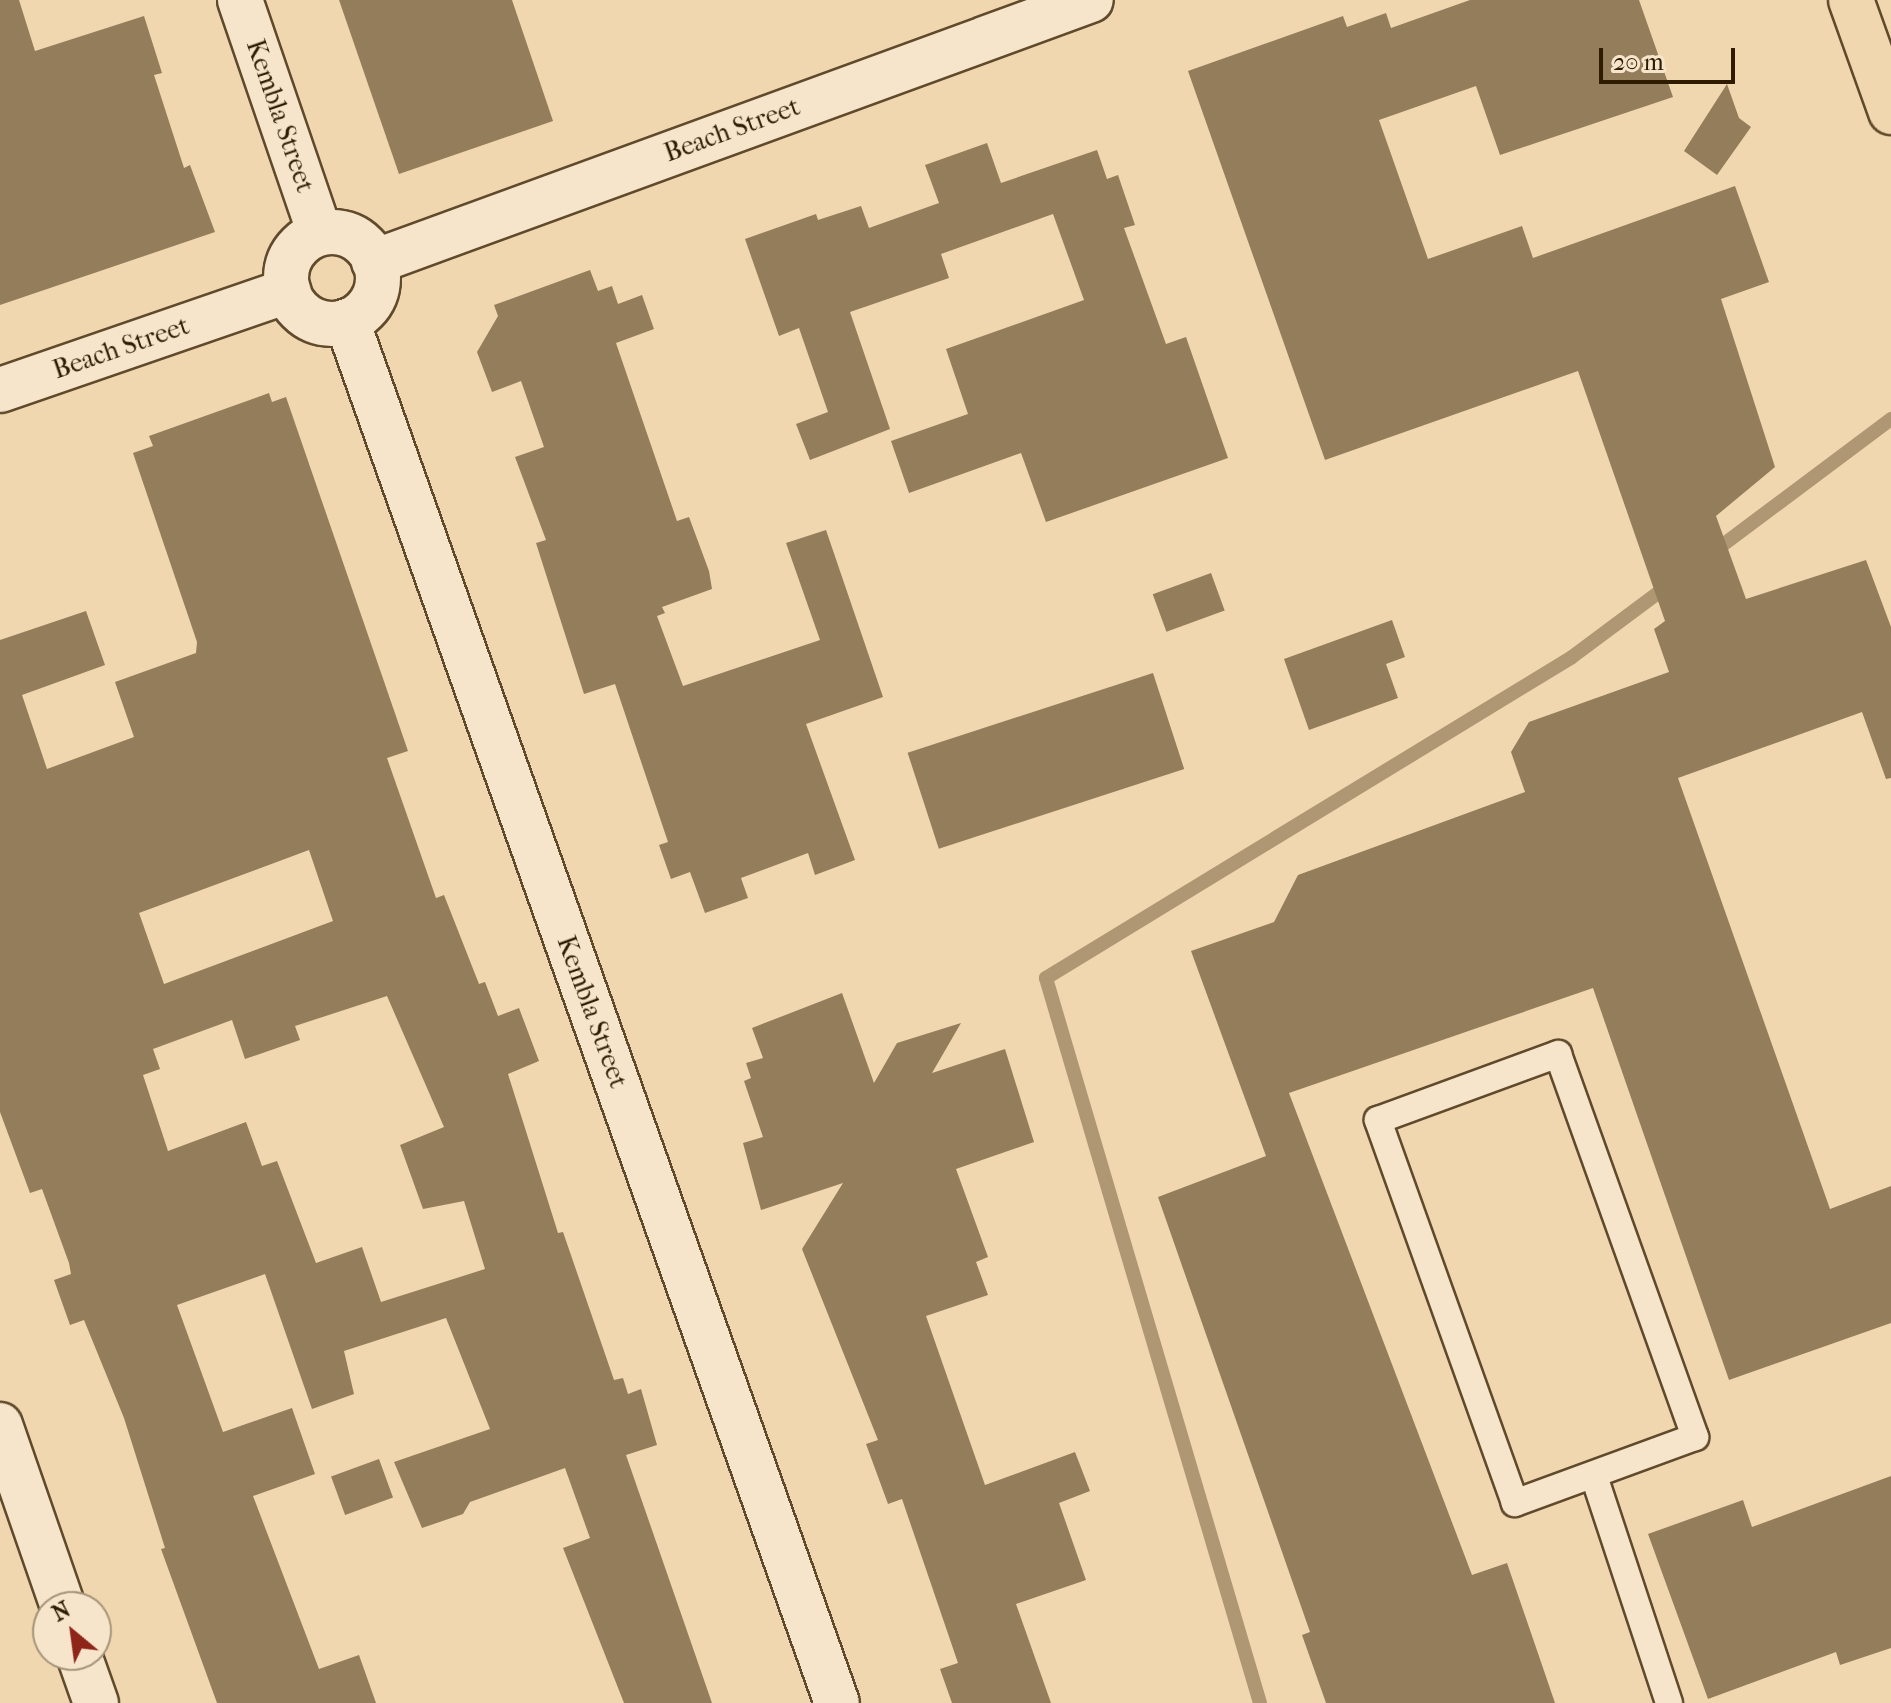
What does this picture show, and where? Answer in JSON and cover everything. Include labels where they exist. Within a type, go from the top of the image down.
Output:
[{"type":"main road","points":[[1851,0],[1891,112]]},
{"type":"street","name":"Kembla Street","points":[[240,0],[320,233]]},
{"type":"street","name":"Beach Street","points":[[374,262],[1034,10],[1091,0]]},
{"type":"street","points":[[320,233],[348,235],[374,262],[375,295],[347,321],[311,320],[288,291],[294,251],[320,233]]},
{"type":"street","name":"Beach Street","points":[[0,390],[288,291]]},
{"type":"street","name":"Kembla Street","points":[[347,321],[837,1703]]},
{"type":"street","points":[[0,1425],[57,1591]]},
{"type":"street","points":[[85,1671],[96,1703]]},
{"type":"lane","points":[[1558,1054],[1695,1437],[1594,1476],[1515,1503],[1378,1120],[1558,1054]]},
{"type":"lane","points":[[1594,1476],[1669,1703]]},
{"type":"building","points":[[0,0],[19,0],[35,51],[144,16],[162,73],[154,75],[184,168],[190,165],[215,232],[0,305]]},
{"type":"building","points":[[339,0],[512,0],[553,121],[399,174]]},
{"type":"building","points":[[1470,0],[1639,0],[1673,97],[1500,155],[1476,86],[1379,120],[1428,259],[1522,226],[1533,258],[1735,186],[1769,282],[1721,299],[1775,467],[1716,516],[1746,599],[1866,560],[1891,627],[1891,778],[1886,779],[1862,712],[1678,778],[1830,1209],[1891,1186],[1891,1323],[1729,1380],[1593,988],[1289,1093],[1472,1575],[1507,1563],[1555,1703],[1326,1703],[1302,1635],[1310,1632],[1158,1197],[1266,1156],[1191,951],[1274,922],[1298,875],[1525,792],[1511,752],[1529,722],[1669,672],[1654,629],[1665,621],[1578,371],[1325,460],[1188,71],[1343,16],[1347,27],[1386,13],[1391,28]]},
{"type":"building","points":[[1727,84],[1739,118],[1751,127],[1717,175],[1684,151]]},
{"type":"building","points":[[987,143],[1001,183],[1097,150],[1107,179],[1118,175],[1135,225],[1124,228],[1166,344],[1186,337],[1228,458],[1046,522],[1021,453],[909,493],[891,441],[968,414],[946,349],[1084,300],[1053,214],[941,254],[949,278],[850,312],[890,429],[810,460],[796,424],[828,412],[799,328],[779,336],[745,239],[816,214],[818,220],[861,206],[869,228],[939,203],[925,165]]},
{"type":"building","points":[[590,270],[598,291],[612,286],[618,304],[642,295],[654,329],[616,343],[677,521],[689,517],[709,571],[712,589],[662,607],[665,613],[657,616],[683,686],[820,640],[786,543],[826,530],[883,697],[806,724],[855,860],[815,875],[808,853],[741,878],[748,898],[705,913],[690,872],[671,879],[659,845],[668,842],[615,684],[584,694],[536,543],[546,540],[515,457],[544,447],[521,381],[492,392],[477,352],[498,316],[494,305]]},
{"type":"building","points":[[269,393],[272,402],[286,397],[408,751],[387,758],[436,898],[444,895],[479,984],[485,982],[498,1016],[519,1008],[539,1061],[508,1074],[558,1233],[563,1232],[614,1380],[623,1378],[628,1394],[641,1389],[657,1445],[626,1455],[712,1703],[624,1703],[563,1548],[590,1538],[565,1468],[470,1502],[463,1514],[422,1528],[394,1462],[490,1429],[446,1318],[344,1351],[354,1394],[312,1409],[265,1274],[177,1305],[223,1432],[292,1408],[315,1474],[253,1496],[319,1669],[359,1655],[376,1703],[217,1703],[161,1549],[165,1548],[124,1418],[84,1320],[70,1325],[54,1280],[71,1274],[42,1189],[30,1193],[0,1112],[0,640],[86,611],[105,665],[22,695],[47,769],[134,737],[115,682],[196,653],[197,642],[133,453],[153,446],[149,436]],"holes":[[[309,850],[333,921],[164,984],[139,913]],[[387,996],[444,1127],[400,1145],[423,1209],[464,1201],[485,1269],[381,1302],[362,1247],[316,1263],[277,1161],[262,1166],[246,1122],[168,1151],[143,1075],[160,1069],[153,1049],[232,1020],[245,1059],[300,1040],[295,1026]]]},
{"type":"building","points":[[1211,573],[1225,611],[1166,632],[1153,594]]},
{"type":"building","points":[[1392,620],[1405,657],[1386,664],[1398,698],[1309,730],[1284,659]]},
{"type":"building","points":[[1153,673],[1184,769],[939,849],[908,753]]},
{"type":"building","points":[[842,993],[874,1083],[897,1043],[961,1023],[932,1073],[1005,1049],[1034,1142],[956,1169],[988,1257],[976,1262],[988,1295],[926,1316],[985,1485],[1075,1452],[1090,1491],[1059,1503],[1086,1580],[1016,1604],[1051,1703],[952,1703],[940,1669],[958,1663],[902,1499],[888,1504],[866,1444],[878,1440],[802,1249],[843,1183],[761,1210],[743,1143],[763,1137],[744,1081],[751,1078],[746,1063],[763,1058],[752,1028]]},
{"type":"building","points":[[379,1459],[393,1498],[345,1515],[331,1476]]},
{"type":"building","points":[[1891,1476],[1891,1648],[1840,1665],[1836,1652],[1708,1699],[1648,1534],[1743,1500],[1752,1527]]},
{"type":"waterway","points":[[1712,553],[1891,419]]},
{"type":"waterway","points":[[1260,1703],[1046,978],[1572,657],[1670,584]]}]
